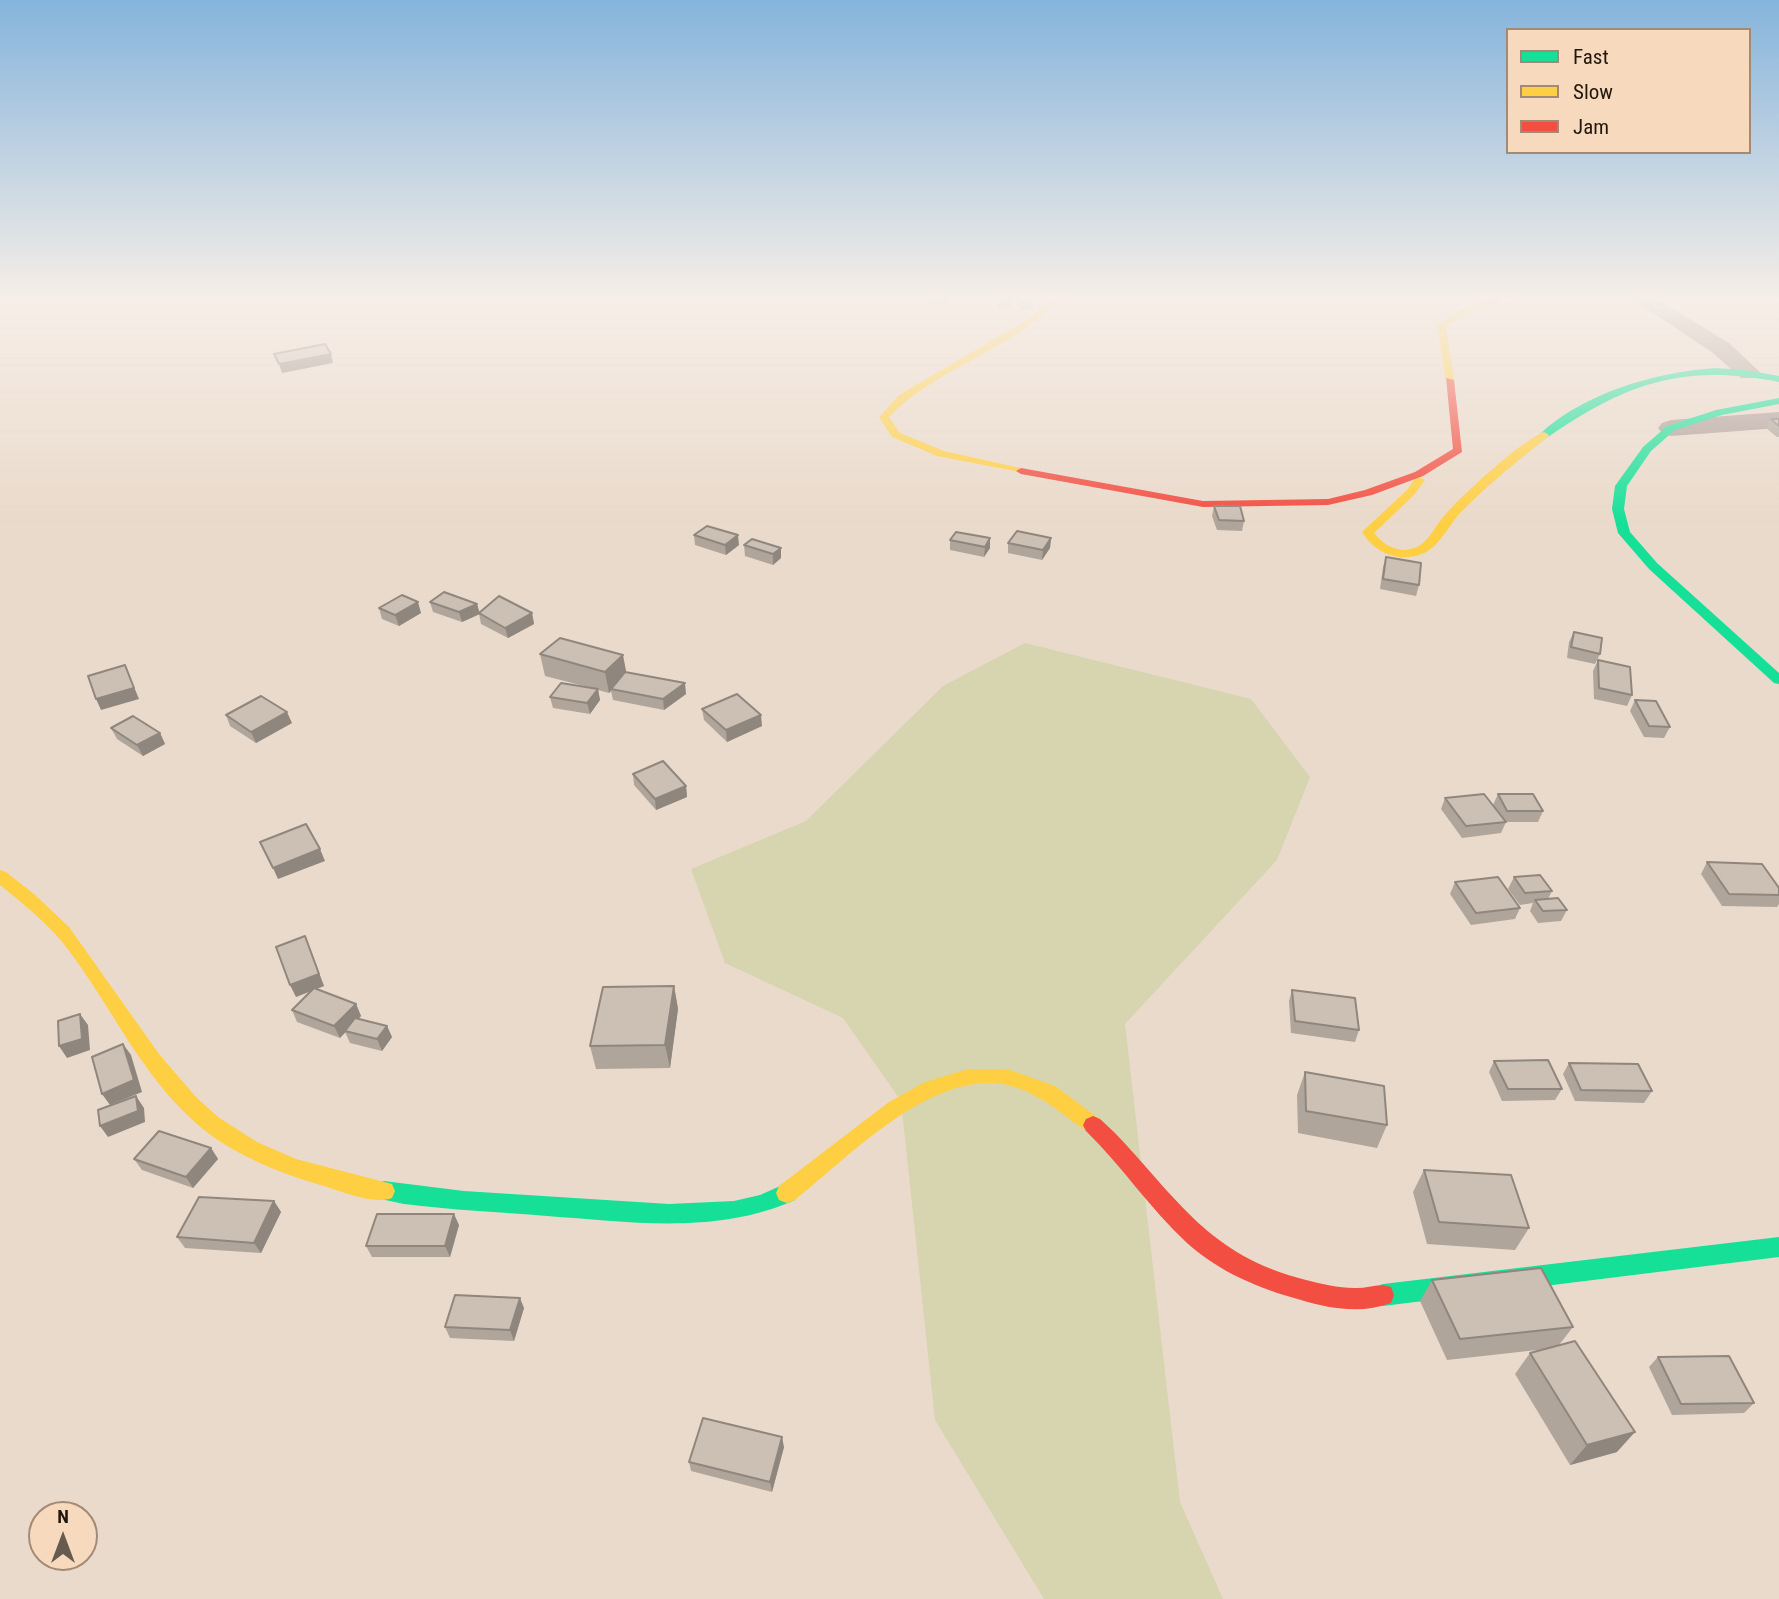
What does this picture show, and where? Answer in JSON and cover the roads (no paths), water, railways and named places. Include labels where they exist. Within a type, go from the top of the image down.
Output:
[{"type":"main road","points":[[938,374],[889,408],[884,417],[897,435],[941,454],[983,464],[1203,503],[1277,505],[1328,502],[1368,493],[1419,474],[1458,450],[1448,374]]},
{"type":"main road","points":[[1419,474],[1418,485],[1368,532],[1371,541],[1381,549],[1415,552],[1427,546],[1447,519],[1547,434],[1569,417],[1618,390],[1668,375],[1724,374]]},
{"type":"main road","points":[[1752,374],[1779,379]]},
{"type":"main road","points":[[1779,401],[1720,412],[1671,428],[1647,449],[1621,486],[1618,509],[1624,533],[1653,566],[1779,680]]},
{"type":"main road","points":[[0,876],[34,903],[70,939],[138,1042],[186,1097],[218,1128],[271,1158],[320,1178],[391,1194],[652,1214],[725,1211],[776,1201],[811,1178],[863,1132],[924,1091],[964,1076],[1009,1075],[1043,1086],[1088,1120],[1200,1241],[1244,1270],[1288,1287],[1353,1299],[1779,1247]]},
{"type":"street","points":[[1671,428],[1779,420]]}]
